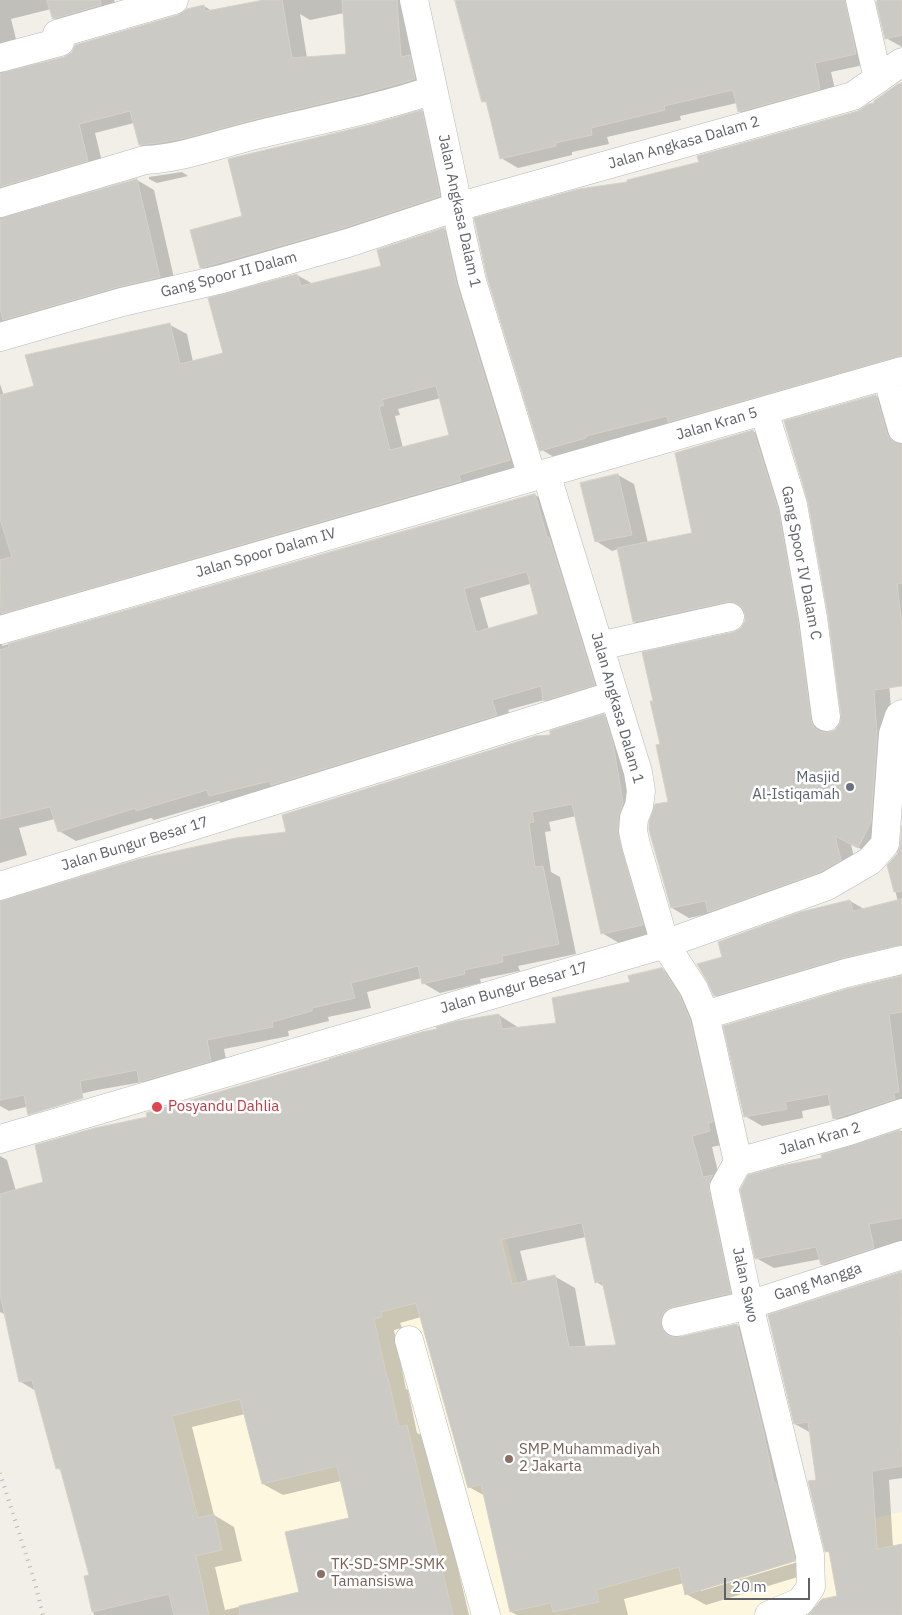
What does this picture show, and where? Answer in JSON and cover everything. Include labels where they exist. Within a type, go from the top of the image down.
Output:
[{"type":"street","points":[[0,58],[60,42],[57,34],[174,0]]},
{"type":"street","name":"Jalan Angkasa Dalam 1","points":[[415,0],[472,281],[599,646],[638,772],[641,791],[639,806],[634,818],[633,831],[664,944]]},
{"type":"street","points":[[860,0],[878,80]]},
{"type":"street","name":"Jalan Angkasa Dalam 2","points":[[457,207],[853,96],[902,62]]},
{"type":"street","points":[[0,203],[145,160],[163,159],[259,134],[392,104],[433,90]]},
{"type":"street","name":"Gang Spoor II Dalam","points":[[0,337],[122,302],[222,279],[348,243],[457,207]]},
{"type":"street","points":[[894,373],[902,429]]},
{"type":"street","name":"Jalan Kran 5","points":[[539,475],[894,373]]},
{"type":"street","name":"Gang Spoor IV Dalam C","points":[[764,410],[793,505],[814,618],[826,717]]},
{"type":"street","name":"Jalan Spoor Dalam IV","points":[[0,630],[539,475]]},
{"type":"street","points":[[599,646],[730,617]]},
{"type":"street","name":"Jalan Bungur Besar 17","points":[[0,886],[614,695]]},
{"type":"street","name":"Jalan Bungur Besar 17","points":[[0,1139],[664,944],[827,886],[870,861],[894,842],[893,734],[902,714]]},
{"type":"street","points":[[664,944],[694,989],[705,1016],[738,1162]]},
{"type":"street","points":[[705,1016],[846,973],[902,960]]},
{"type":"street","name":"Jalan Kran 2","points":[[738,1162],[849,1131],[902,1113]]},
{"type":"street","name":"Jalan Sawo","points":[[738,1162],[724,1187],[748,1305],[810,1555],[811,1587],[800,1602],[769,1615]]},
{"type":"street","name":"Gang Mangga","points":[[676,1322],[748,1305],[902,1255]]},
{"type":"street","points":[[409,1340],[486,1615]]},
{"type":"shaded area","points":[[503,1230],[601,1581],[902,1512],[902,1615],[174,1615],[106,1352]]},
{"type":"building","points":[[47,0],[100,0],[101,5],[53,19]]},
{"type":"building","points":[[264,0],[282,0],[292,58],[346,54],[342,0],[397,0],[401,57],[410,55],[415,79],[185,138],[158,143],[139,145],[130,111],[79,124],[88,161],[0,187],[0,73],[64,57],[72,52],[75,45],[178,15],[187,9],[204,5],[205,11]]},
{"type":"building","points":[[455,0],[845,0],[856,54],[815,63],[820,89],[738,112],[733,90],[664,106],[665,110],[591,128],[592,135],[555,143],[556,146],[500,159],[486,101],[482,102]]},
{"type":"building","points":[[902,0],[902,35],[885,39],[876,2]]},
{"type":"building","points":[[902,83],[902,356],[668,422],[667,416],[586,436],[586,438],[540,451],[487,277],[474,218],[579,189],[627,182],[627,180],[699,162],[697,156],[858,111],[874,103],[874,101]]},
{"type":"building","points":[[422,110],[440,196],[343,228],[200,268],[190,230],[242,216],[228,159],[373,124]]},
{"type":"building","points":[[137,179],[160,277],[3,320],[0,309],[0,218]]},
{"type":"building","points":[[444,228],[457,286],[510,460],[459,475],[461,481],[1,614],[0,560],[12,557],[0,519],[0,395],[34,386],[25,355],[170,323],[180,364],[223,353],[208,298],[297,274],[301,286],[381,266],[377,250]],"holes":[[[436,386],[449,435],[390,450],[379,407],[384,405],[382,400]]]},
{"type":"building","points":[[876,395],[887,434],[892,440],[902,444],[902,583],[897,584],[902,626],[902,686],[874,690],[877,736],[871,822],[858,848],[835,836],[841,860],[820,872],[708,912],[705,901],[671,908],[649,830],[649,822],[655,804],[668,802],[656,745],[660,744],[650,701],[653,701],[642,652],[734,632],[741,628],[745,621],[745,614],[741,606],[734,602],[727,602],[633,622],[617,548],[692,533],[675,453],[753,430],[778,509],[798,620],[811,720],[814,727],[820,732],[835,730],[840,723],[841,715],[828,615],[808,502],[784,421]]},
{"type":"building","points":[[618,474],[632,535],[595,542],[580,483]]},
{"type":"building","points":[[535,494],[595,685],[543,701],[541,686],[492,700],[497,715],[275,784],[271,785],[270,781],[209,796],[207,790],[136,811],[136,808],[58,832],[50,807],[0,819],[0,650],[9,647],[8,644]],"holes":[[[527,572],[538,614],[476,632],[464,589]]]},
{"type":"building","points":[[604,714],[613,743],[623,803],[618,817],[618,834],[643,925],[601,934],[572,804],[532,812],[534,822],[529,823],[535,867],[543,866],[559,944],[502,956],[503,962],[464,970],[465,974],[422,984],[418,966],[351,983],[355,998],[312,1008],[312,1011],[272,1022],[273,1027],[207,1040],[211,1061],[139,1082],[137,1070],[80,1081],[83,1098],[28,1115],[24,1095],[0,1100],[0,901],[139,859],[236,838],[286,832],[282,815],[536,736],[550,735],[550,731]]},
{"type":"building","points":[[902,826],[902,891],[894,892],[887,865],[897,854],[900,846]]},
{"type":"building","points":[[902,899],[902,945],[842,958],[714,996],[697,964],[722,957],[718,942],[800,912],[850,900],[853,911]]},
{"type":"building","points":[[662,968],[680,996],[690,1020],[713,1122],[708,1123],[710,1131],[692,1136],[703,1177],[713,1175],[710,1180],[709,1190],[731,1293],[672,1307],[665,1311],[661,1317],[661,1325],[665,1333],[671,1337],[679,1337],[737,1324],[774,1483],[776,1483],[795,1561],[685,1595],[679,1567],[596,1590],[599,1602],[553,1612],[551,1603],[510,1612],[481,1484],[468,1488],[416,1303],[381,1312],[382,1317],[374,1319],[399,1427],[407,1425],[453,1615],[240,1615],[239,1606],[299,1592],[285,1532],[349,1518],[337,1466],[262,1484],[240,1399],[172,1416],[198,1518],[214,1514],[222,1550],[196,1556],[209,1615],[174,1615],[169,1594],[92,1612],[84,1576],[89,1575],[60,1468],[56,1469],[32,1380],[19,1382],[0,1294],[0,1194],[43,1182],[35,1145],[95,1128],[147,1117],[146,1113],[437,1029],[436,1027],[457,1021],[499,1014],[502,1029],[556,1023],[552,998],[630,982],[628,976]],"holes":[[[582,1223],[595,1283],[602,1281],[616,1345],[569,1347],[555,1275],[512,1284],[501,1240]]]},
{"type":"building","points":[[902,976],[902,1012],[889,1014],[899,1092],[893,1093],[895,1099],[833,1119],[828,1094],[785,1102],[787,1109],[744,1117],[723,1026],[850,988]]},
{"type":"building","points":[[900,1130],[902,1139],[902,1218],[869,1224],[874,1248],[821,1265],[816,1247],[755,1259],[740,1190],[748,1175],[822,1158],[821,1155]]},
{"type":"building","points":[[901,1272],[902,1466],[872,1471],[877,1549],[902,1544],[902,1615],[808,1615],[822,1599],[837,1596],[829,1551],[825,1552],[808,1481],[816,1480],[808,1422],[794,1424],[768,1315]]},
{"type":"railway","points":[[0,1473],[35,1583],[43,1615]]},
{"type":"place","name":"Masjid Al-Istiqamah","points":[[850,787]]},
{"type":"place","name":"Posyandu Dahlia","points":[[157,1107]]},
{"type":"place","name":"SMP Muhammadiyah 2 Jakarta","points":[[509,1459]]},
{"type":"place","name":"TK-SD-SMP-SMK Tamansiswa","points":[[321,1574]]}]
